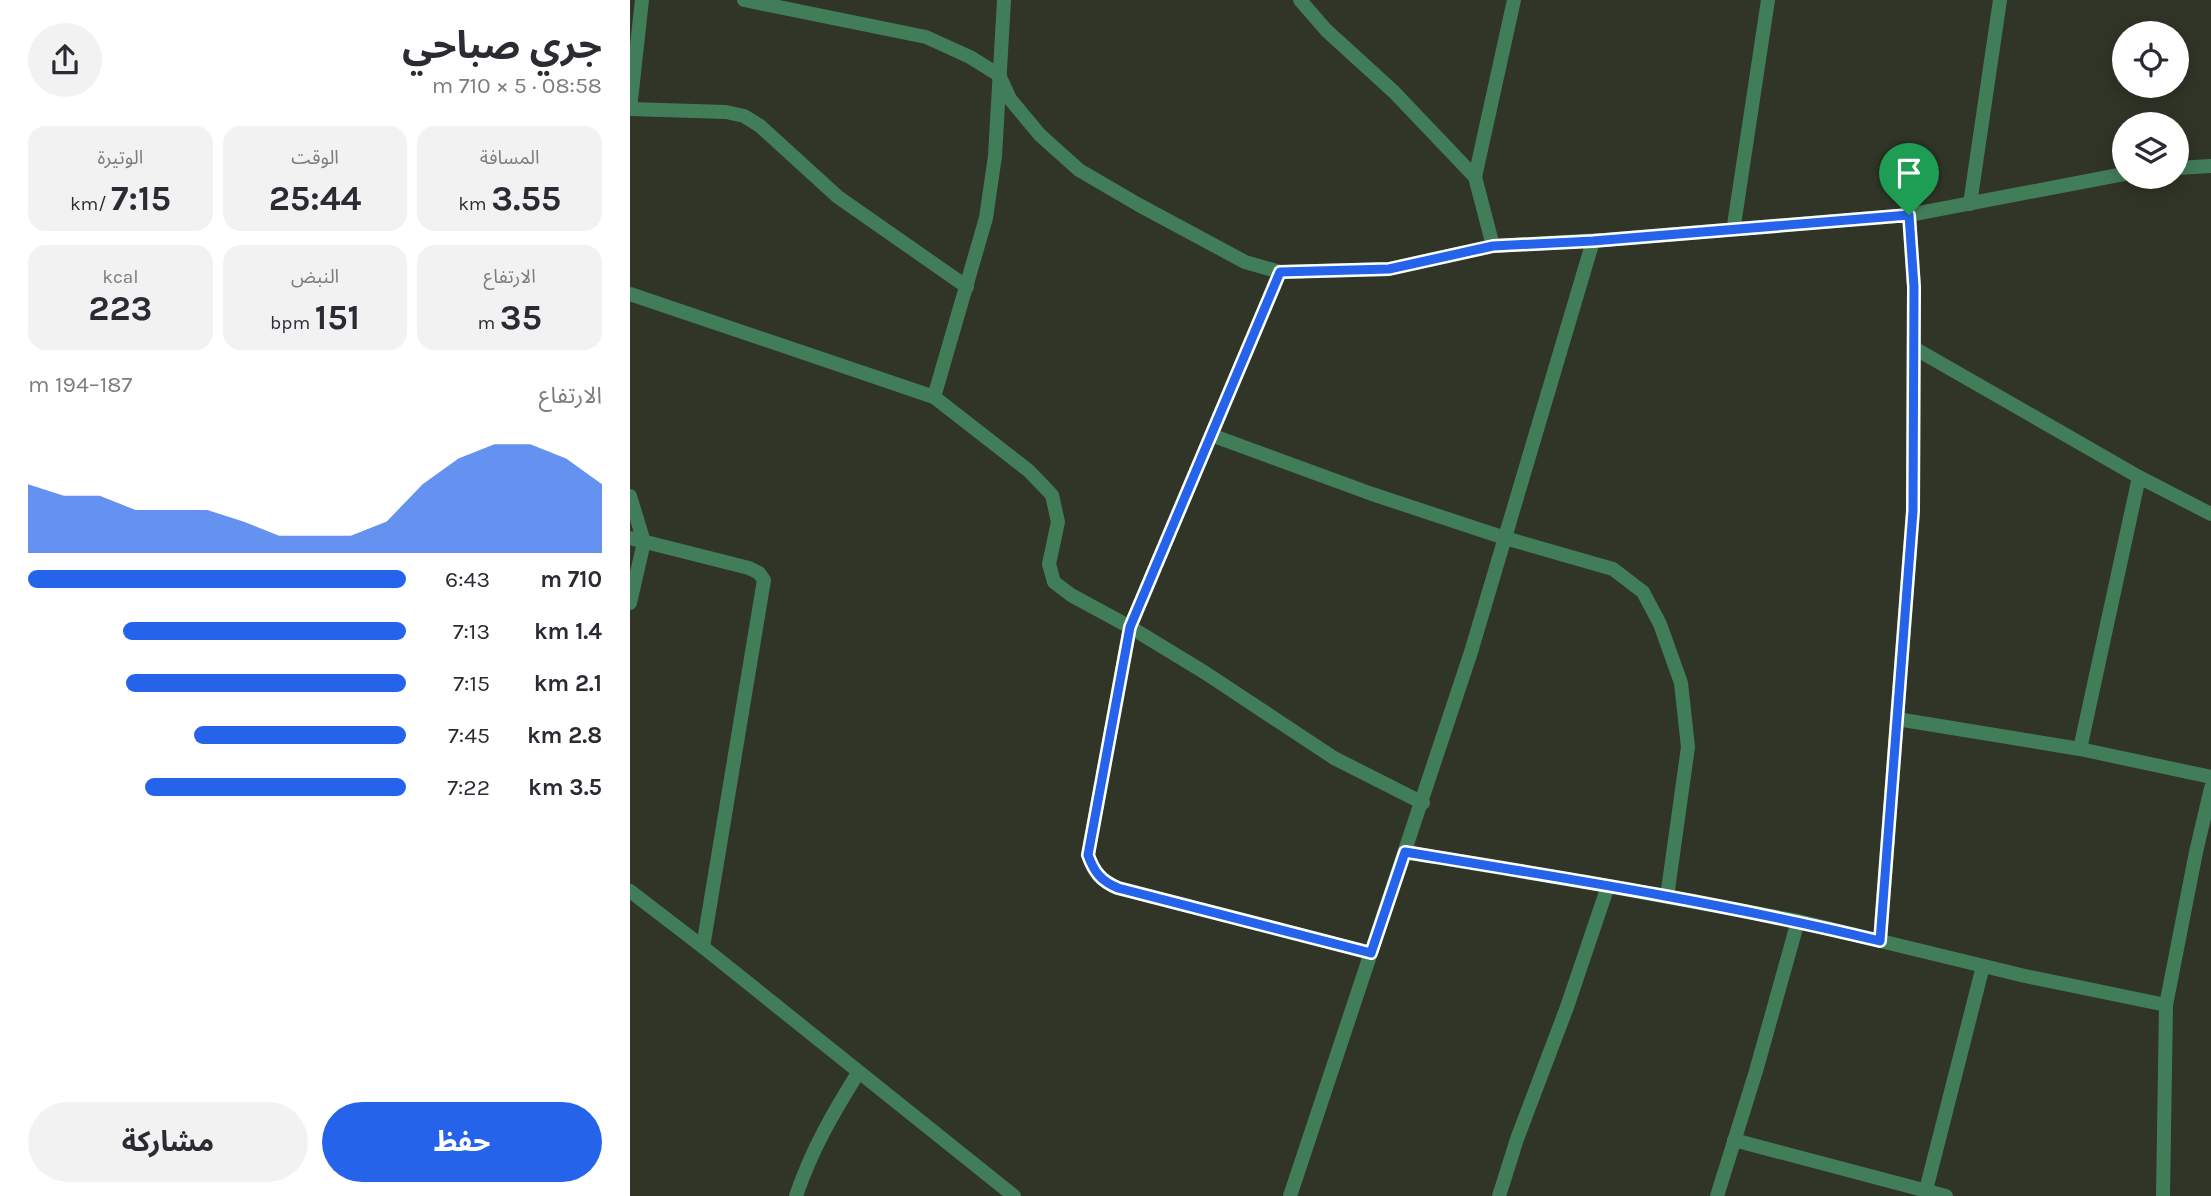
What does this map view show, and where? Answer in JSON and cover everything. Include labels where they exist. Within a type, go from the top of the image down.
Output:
[{"type":"street","points":[[642,0],[630,109],[726,112],[744,116],[760,126],[838,197],[967,287]]},
{"type":"street","points":[[744,0],[791,5],[926,37],[970,57],[999,75],[1010,99],[1040,135],[1079,170],[1245,262],[1280,272],[1389,269],[1493,246],[1593,241],[1909,215],[2112,176]]},
{"type":"street","points":[[934,397],[986,218],[995,156],[1004,0]]},
{"type":"street","points":[[1300,0],[1326,30],[1394,92],[1475,177]]},
{"type":"street","points":[[1493,246],[1475,177],[1514,0]]},
{"type":"street","points":[[1734,225],[1768,0]]},
{"type":"street","points":[[1970,204],[2000,0]]},
{"type":"street","points":[[2189,167],[2211,166]]},
{"type":"street","points":[[1593,241],[1734,225],[1909,215]]},
{"type":"street","points":[[1880,941],[1913,511],[1914,287],[1909,215]]},
{"type":"street","points":[[1290,1196],[1423,803],[1471,652],[1593,241]]},
{"type":"street","points":[[1280,272],[1130,627],[1088,855],[1093,870],[1105,883],[1118,888],[1371,953]]},
{"type":"street","points":[[630,294],[934,397],[1030,471],[1052,495],[1058,522],[1049,565],[1054,582],[1071,595],[1130,627],[1334,758],[1423,803]]},
{"type":"street","points":[[1914,348],[2139,477],[2211,514]]},
{"type":"street","points":[[1211,435],[1372,494],[1505,538],[1613,569],[1643,592],[1660,624],[1681,682],[1688,747],[1667,897]]},
{"type":"street","points":[[2080,749],[2139,477]]},
{"type":"street","points":[[630,496],[637,540],[630,603]]},
{"type":"street","points":[[637,540],[750,568],[764,580],[703,947]]},
{"type":"street","points":[[1897,719],[2080,749],[2211,777]]},
{"type":"street","points":[[2163,1196],[2166,1005],[2211,788]]},
{"type":"street","points":[[1405,852],[1798,921],[1983,966],[2166,1005]]},
{"type":"street","points":[[1499,1196],[1608,886]]},
{"type":"street","points":[[630,891],[1014,1196]]},
{"type":"street","points":[[1717,1196],[1798,921]]},
{"type":"street","points":[[1926,1190],[1983,966]]},
{"type":"street","points":[[796,1196],[807,1162],[858,1073]]},
{"type":"street","points":[[1734,1140],[1946,1196]]},
{"type":"route","points":[[1909,215],[1914,287],[1913,511],[1880,941],[1798,921],[1405,852],[1371,953],[1118,888],[1105,883],[1093,870],[1088,855],[1130,627],[1280,272],[1389,269],[1493,246],[1593,241],[1909,215]]}]
